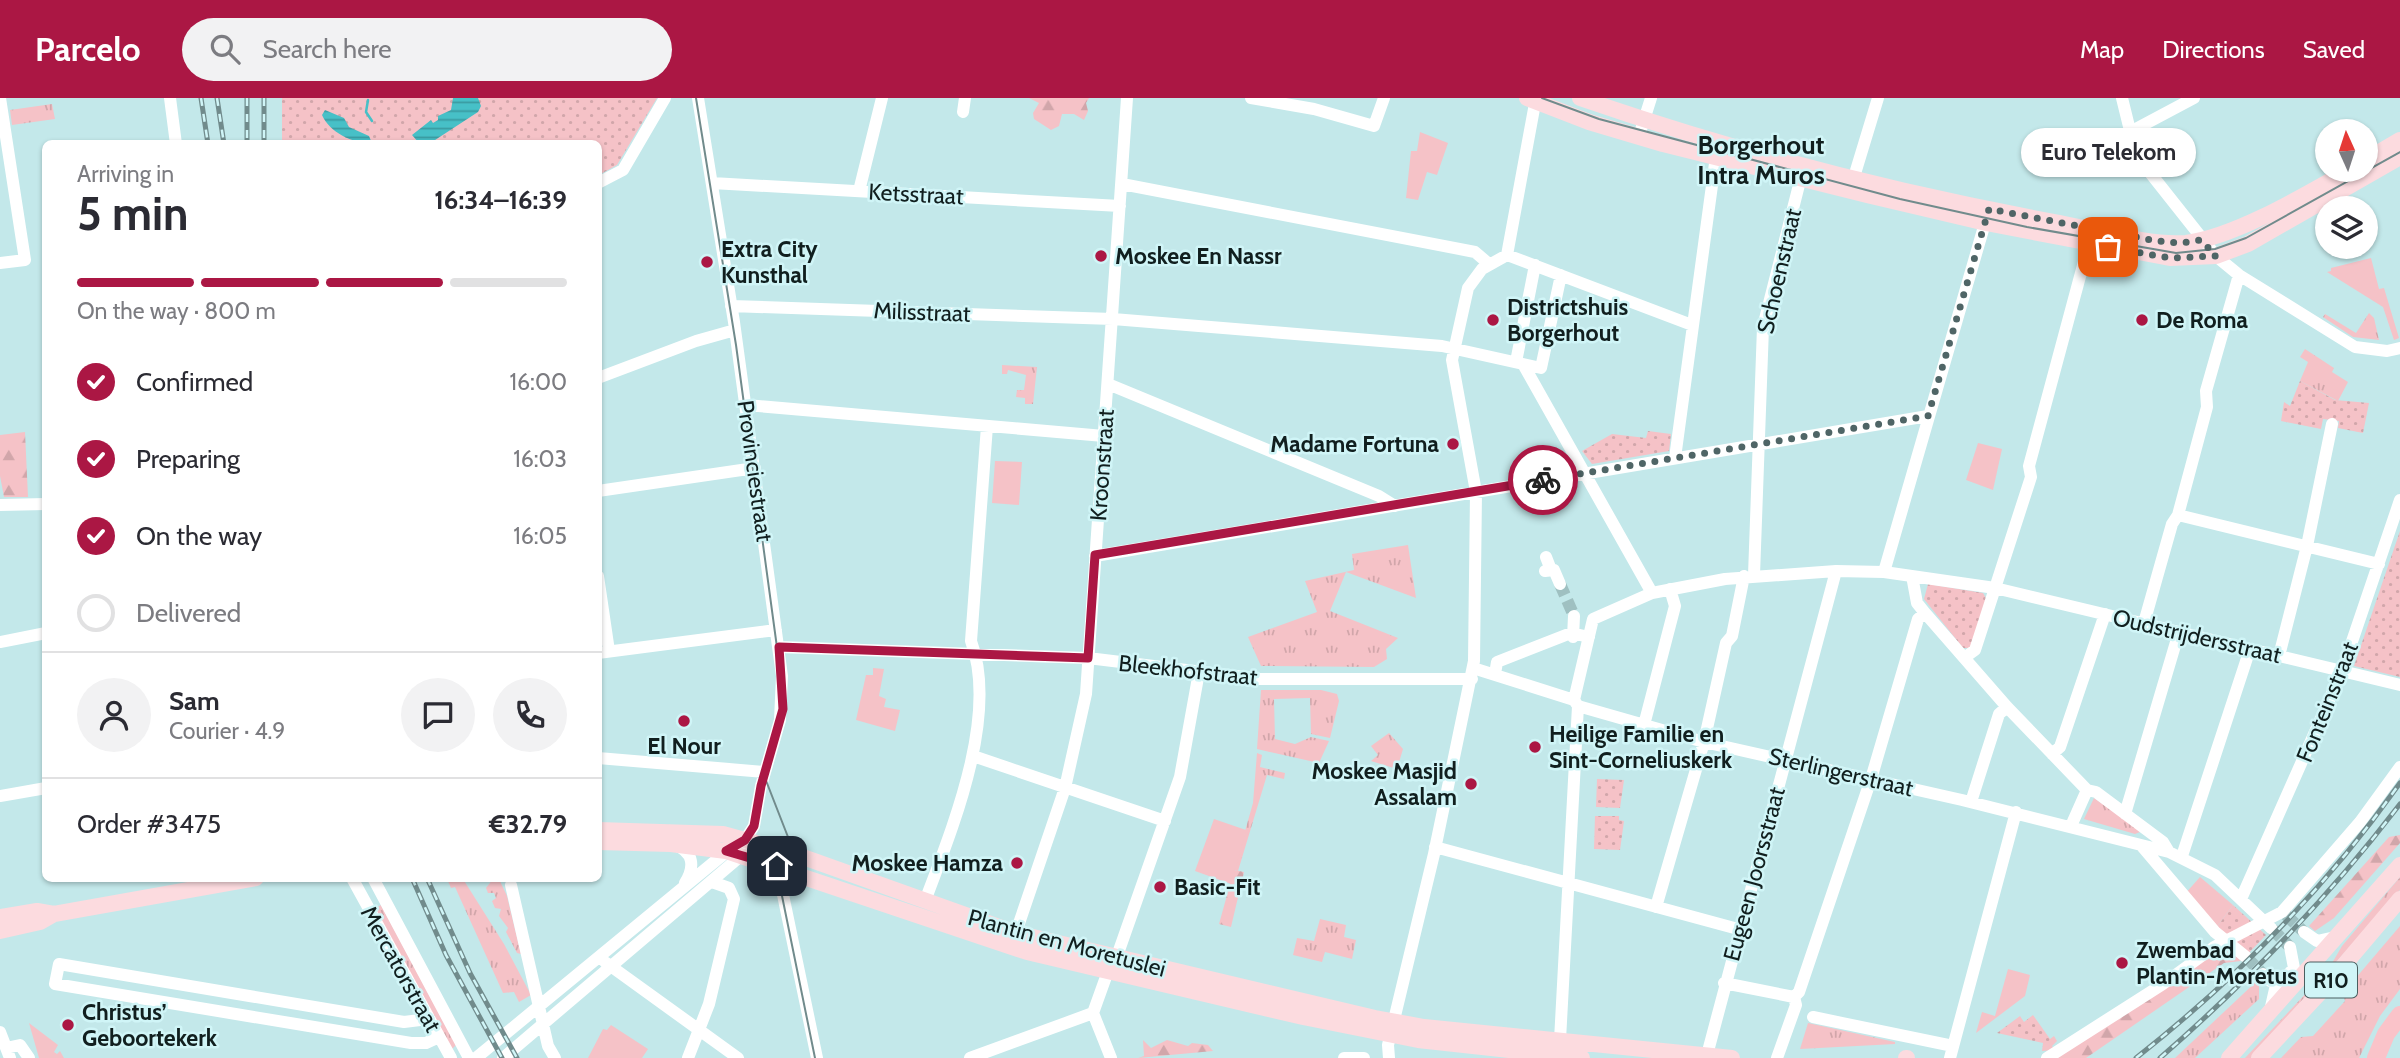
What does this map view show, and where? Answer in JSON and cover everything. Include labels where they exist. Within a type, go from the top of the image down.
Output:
[{"type":"highway","points":[[2376,1058],[2386,1034],[2400,1014]]},
{"type":"main road","points":[[1580,98],[1644,120],[1987,216],[2089,243],[2170,258],[2216,256],[2236,249],[2291,222],[2400,157]]},
{"type":"main road","points":[[1534,99],[1639,136],[1801,177],[1987,216],[2157,241],[2181,243],[2201,240],[2305,195],[2328,182]]},
{"type":"main road","points":[[2378,153],[2400,140]]},
{"type":"main road","name":"Plantin en Moretuslei","points":[[602,830],[704,832],[777,866],[1014,940],[1107,974],[1393,1029],[1548,1056],[1582,1058]]},
{"type":"main road","name":"Plantin en Moretuslei","points":[[602,842],[793,853],[925,901],[1014,940],[1116,959],[1393,1029],[1560,1040],[1732,1058]]},
{"type":"main road","name":"R10","points":[[2230,1058],[2400,865]]},
{"type":"main road","points":[[0,931],[40,922],[54,914],[234,882]]},
{"type":"main road","name":"R10","points":[[2259,1058],[2328,984],[2400,899]]},
{"type":"main road","points":[[0,917],[37,911],[54,914]]},
{"type":"street","points":[[0,98],[25,260],[0,263]]},
{"type":"street","points":[[602,181],[624,170],[665,98]]},
{"type":"street","name":"Provinciestraat","points":[[698,98],[755,468],[779,647],[783,709],[765,772],[754,826],[738,849]]},
{"type":"street","points":[[859,191],[882,98]]},
{"type":"street","points":[[963,112],[965,98]]},
{"type":"street","name":"Kroonstraat","points":[[1014,940],[1065,788],[1083,715],[1128,98]]},
{"type":"street","points":[[1251,98],[1314,109],[1374,126],[1384,98]]},
{"type":"street","points":[[1639,136],[1651,98]]},
{"type":"street","points":[[1854,177],[1878,98]]},
{"type":"street","points":[[2122,98],[2136,155],[2216,256],[2236,273],[2355,347],[2388,351],[2400,348]]},
{"type":"street","points":[[2130,132],[2194,98]]},
{"type":"street","points":[[1507,255],[1534,99]]},
{"type":"street","points":[[168,100],[175,140]]},
{"type":"street","points":[[1675,458],[1716,156]]},
{"type":"street","name":"Schoenstraat","points":[[1656,908],[1704,742],[1726,643],[1732,636],[1749,576],[1763,327],[1801,177]]},
{"type":"street","name":"Ketsstraat","points":[[712,183],[1121,206]]},
{"type":"street","points":[[1122,184],[1475,252],[1489,264]]},
{"type":"street","points":[[1884,572],[1987,216]]},
{"type":"street","points":[[1964,658],[1975,650],[2031,477],[2029,466],[2089,243]]},
{"type":"street","points":[[2144,624],[2172,524],[2178,515],[2207,407],[2206,391],[2236,273],[2236,249]]},
{"type":"street","points":[[1385,1057],[1473,673],[1476,492],[1452,360],[1465,295],[1477,274],[1507,255],[1692,325]]},
{"type":"street","points":[[1535,265],[1519,363],[1531,378],[1652,593]]},
{"type":"street","points":[[1519,363],[1541,368],[1561,275]]},
{"type":"street","name":"Milisstraat","points":[[732,306],[1113,319],[1454,349],[1519,363]]},
{"type":"street","points":[[602,377],[696,341],[735,330]]},
{"type":"street","points":[[1108,384],[1379,496],[1395,506]]},
{"type":"street","points":[[746,405],[1104,436]]},
{"type":"street","points":[[1095,555],[1928,416]]},
{"type":"street","points":[[2279,656],[2307,546],[2332,424]]},
{"type":"street","points":[[925,901],[974,756],[978,666],[971,641],[987,426]]},
{"type":"street","points":[[602,490],[755,468]]},
{"type":"street","name":"Fonteinstraat","points":[[2241,899],[2342,671],[2400,500]]},
{"type":"street","points":[[0,505],[42,504]]},
{"type":"street","points":[[2178,515],[2379,564]]},
{"type":"street","points":[[1546,557],[1560,584]]},
{"type":"street","name":"Oudstrijdersstraat","points":[[1589,637],[1593,619],[1652,593],[1670,589],[1749,576],[1836,571],[1884,572],[1995,588],[2400,685]]},
{"type":"street","name":"Eugeen Joorsstraat","points":[[1707,1055],[1738,929],[1836,571]]},
{"type":"street","points":[[1912,576],[1921,608],[2007,707],[2087,790],[2096,792],[2175,854],[2215,874],[2268,925]]},
{"type":"street","points":[[1644,725],[1675,606],[1670,589]]},
{"type":"street","points":[[1794,997],[1799,992],[1871,779],[1921,608]]},
{"type":"street","points":[[2052,754],[2060,747],[2105,614]]},
{"type":"street","points":[[1572,635],[1574,616]]},
{"type":"street","points":[[602,627],[604,652],[776,630]]},
{"type":"street","points":[[2125,814],[2179,632]]},
{"type":"street","points":[[0,642],[42,634]]},
{"type":"street","points":[[1495,674],[1497,662],[1572,635],[1589,637],[1576,703],[1560,1040]]},
{"type":"street","name":"Bleekhofstraat","points":[[779,647],[1088,658],[1261,679],[1495,674]]},
{"type":"street","points":[[2175,854],[2250,649]]},
{"type":"street","points":[[1116,959],[1165,821],[1189,739],[1199,672]]},
{"type":"street","name":"Sterlingerstraat","points":[[1495,674],[1503,680],[1704,742],[2016,812],[2175,854]]},
{"type":"street","points":[[1970,802],[1999,714],[2007,707]]},
{"type":"street","points":[[974,756],[1165,821]]},
{"type":"street","points":[[602,758],[765,772]]},
{"type":"street","points":[[2047,1058],[2226,941],[2268,925],[2284,914],[2360,822],[2400,767]]},
{"type":"street","points":[[0,796],[42,789]]},
{"type":"street","points":[[2071,826],[2087,790]]},
{"type":"street","points":[[1813,1017],[1953,1047],[2016,812]]},
{"type":"street","points":[[671,844],[690,856],[692,868],[685,884]]},
{"type":"street","points":[[2141,845],[2183,897],[2226,941],[2246,957]]},
{"type":"street","points":[[1435,847],[1738,929]]},
{"type":"street","points":[[503,1058],[712,882],[738,849]]},
{"type":"street","points":[[476,1058],[537,1000],[685,884],[738,849]]},
{"type":"street","points":[[777,866],[817,1058]]},
{"type":"street","name":"Mercatorstraat","points":[[354,882],[451,1058]]},
{"type":"street","name":"Mercatorstraat","points":[[375,882],[469,1058]]},
{"type":"street","points":[[688,1058],[700,1031],[734,898],[729,888],[712,882]]},
{"type":"street","points":[[511,885],[548,1046],[555,1058]]},
{"type":"street","points":[[2304,932],[2312,940],[2322,942],[2339,935]]},
{"type":"street","points":[[2270,1012],[2275,989],[2294,968],[2290,947]]},
{"type":"street","points":[[599,954],[610,967],[738,1058]]},
{"type":"street","points":[[425,1012],[420,1020],[404,1022],[59,964],[55,984],[411,1043],[426,1042],[439,1037]]},
{"type":"street","points":[[1107,974],[1093,1013],[1111,1058]]},
{"type":"street","points":[[1724,983],[1794,997]]},
{"type":"street","points":[[1777,1058],[1796,1005],[1794,997]]},
{"type":"street","points":[[313,1028],[317,1007]]},
{"type":"street","points":[[970,1058],[1093,1013]]},
{"type":"street","points":[[0,1034],[8,1053],[20,1045],[29,1058]]},
{"type":"street","points":[[1344,1058],[1364,1058]]},
{"type":"green space","points":[[282,98],[657,98],[617,165],[602,173],[602,140],[282,140]]},
{"type":"green space","points":[[1029,98],[1089,98],[1086,103],[1088,111],[1084,120],[1074,114],[1062,114],[1059,126],[1051,130],[1034,119],[1033,113],[1039,103]]},
{"type":"green space","points":[[52,104],[55,119],[12,125],[10,110]]},
{"type":"green space","points":[[1420,132],[1448,143],[1437,175],[1427,172],[1418,200],[1406,198],[1411,151],[1417,151]]},
{"type":"green space","points":[[2371,259],[2379,289],[2384,288],[2399,338],[2394,340],[2383,307],[2327,272],[2331,271],[2331,268]]},
{"type":"green space","points":[[2369,313],[2374,318],[2379,340],[2353,337],[2323,317],[2325,314],[2356,333]]},
{"type":"green space","points":[[2305,349],[2334,368],[2332,372],[2348,382],[2338,401],[2300,381],[2308,362],[2300,357]]},
{"type":"green space","points":[[1002,365],[1037,367],[1033,404],[1025,404],[1025,398],[1016,397],[1017,390],[1024,390],[1026,375],[1008,370],[1007,374],[1002,374]]},
{"type":"green space","points":[[2300,381],[2335,400],[2369,403],[2363,433],[2338,428],[2339,421],[2323,419],[2321,429],[2281,421],[2284,402],[2290,406]]},
{"type":"green space","points":[[1648,431],[1671,434],[1669,451],[1592,464],[1582,451],[1612,434],[1646,438]]},
{"type":"green space","points":[[25,432],[28,497],[4,497],[0,476],[0,435]]},
{"type":"green space","points":[[1978,443],[2002,449],[1993,490],[1966,480]]},
{"type":"green space","points":[[995,461],[1022,462],[1019,505],[992,503]]},
{"type":"green space","points":[[2400,531],[2400,677],[2354,666]]},
{"type":"green space","points":[[1408,545],[1416,598],[1346,572],[1330,611],[1398,638],[1386,649],[1387,659],[1374,667],[1261,666],[1248,637],[1317,612],[1305,581],[1354,570],[1352,554]]},
{"type":"green space","points":[[1928,584],[1983,593],[1987,600],[1971,648],[1963,648],[1924,599]]},
{"type":"green space","points":[[873,668],[884,669],[879,696],[886,699],[884,707],[900,710],[895,731],[856,720],[866,675],[873,675]]},
{"type":"green space","points":[[1261,690],[1321,690],[1337,694],[1339,701],[1330,738],[1311,734],[1310,698],[1274,699],[1275,739],[1295,744],[1311,737],[1329,741],[1319,763],[1257,749]]},
{"type":"green space","points":[[1389,733],[1403,749],[1397,769],[1371,761],[1378,755],[1371,746]]},
{"type":"green space","points":[[1257,753],[1262,755],[1260,767],[1285,773],[1284,779],[1267,775],[1238,871],[1234,870],[1253,803]]},
{"type":"green space","points":[[1597,779],[1624,780],[1620,808],[1596,807]]},
{"type":"green space","points":[[2094,798],[2140,832],[2135,834],[2084,819]]},
{"type":"green space","points":[[1595,816],[1619,816],[1619,820],[1624,821],[1620,850],[1594,849]]},
{"type":"green space","points":[[1214,819],[1246,830],[1231,884],[1195,871]]},
{"type":"green space","points":[[2400,835],[2400,843],[2334,918],[2315,931],[2309,926],[2389,837]]},
{"type":"green space","points":[[1234,870],[1244,872],[1231,927],[1219,924]]},
{"type":"green space","points":[[2200,877],[2233,905],[2216,928],[2184,895]]},
{"type":"green space","points":[[2400,877],[2400,890],[2251,1058],[2245,1058],[2328,970],[2342,946]]},
{"type":"green space","points":[[448,882],[465,882],[504,944],[531,995],[519,1002],[514,992],[503,993],[455,887],[451,888]]},
{"type":"green space","points":[[491,882],[500,882],[507,896],[521,954],[517,953],[506,932],[508,928],[499,916],[501,909],[495,908],[492,901],[496,898],[494,893],[488,893],[486,888]]},
{"type":"green space","points":[[381,905],[456,1045],[451,1050],[373,909]]},
{"type":"green space","points":[[2233,905],[2266,935],[2245,957],[2216,928]]},
{"type":"green space","points":[[1320,919],[1346,925],[1344,937],[1356,940],[1352,959],[1325,952],[1322,962],[1293,955],[1297,938],[1314,941]]},
{"type":"green space","points":[[2400,926],[2400,989],[2380,1016],[2359,1058],[2281,1058],[2301,1037],[2313,1036],[2345,1001],[2343,993]]},
{"type":"green space","points":[[2225,944],[2241,961],[2224,963],[2086,1058],[2055,1058]]},
{"type":"green space","points":[[2008,969],[2030,975],[2025,996],[1976,1033],[1982,1012],[1995,1016]]},
{"type":"green space","points":[[2259,979],[2259,999],[2195,1058],[2175,1058]]},
{"type":"green space","points":[[2033,1015],[2050,1039],[2054,1036],[2057,1041],[2052,1046],[2055,1050],[2042,1051],[2043,1043],[1997,1033],[2020,1016],[2024,1022]]},
{"type":"green space","points":[[29,1023],[58,1045],[54,1052],[57,1054],[60,1051],[64,1058],[39,1058]]},
{"type":"green space","points":[[1808,1023],[1895,1042],[1895,1044],[1800,1049]]},
{"type":"green space","points":[[611,1025],[648,1049],[642,1058],[588,1058],[603,1029],[607,1030]]},
{"type":"green space","points":[[1143,1040],[1151,1048],[1167,1040],[1188,1046],[1192,1043],[1208,1045],[1213,1051],[1138,1058],[1144,1056]]},
{"type":"water","points":[[453,98],[478,98],[481,106],[478,112],[435,140],[416,140],[412,135],[431,120],[433,123],[438,120],[438,116],[451,110]]},
{"type":"water","points":[[325,110],[344,118],[349,127],[369,136],[371,140],[350,139],[331,127],[322,115]]},
{"type":"waterway","points":[[368,100],[366,112],[372,121]]},
{"type":"tunnel","points":[[1560,584],[1574,616]]},
{"type":"tunnel","points":[[2286,915],[2304,932]]},
{"type":"tunnel","points":[[2272,929],[2290,947]]},
{"type":"tunnel","points":[[2246,957],[2263,974]]},
{"type":"tram line","points":[[696,98],[736,345],[781,677],[781,708],[766,760],[765,778],[788,837],[789,852],[781,891],[815,1058]]},
{"type":"tram line","points":[[1542,98],[1599,119],[1900,199],[2027,227],[2176,253],[2215,249],[2246,238],[2400,152]]},
{"type":"railway","points":[[201,98],[207,140]]},
{"type":"railway","points":[[217,98],[223,140]]},
{"type":"railway","points":[[247,98],[247,140]]},
{"type":"railway","points":[[264,98],[264,140]]},
{"type":"railway","points":[[2136,1058],[2209,996],[2278,930],[2342,859],[2400,783]]},
{"type":"railway","points":[[2160,1058],[2225,999],[2286,937],[2345,872],[2400,804]]},
{"type":"railway","points":[[414,882],[446,955],[502,1058]]},
{"type":"railway","points":[[429,882],[470,973],[517,1058]]},
{"type":"way so far","points":[[1543,480],[1928,416],[1989,209],[2157,241],[2181,243],[2201,240],[2216,256],[2170,258],[2108,247]]},
{"type":"place","name":"Euro Telekom","points":[[2108,247]]},
{"type":"place","name":"Moskee En Nassr","points":[[1101,256]]},
{"type":"place","name":"Extra City Kunsthal","points":[[707,262]]},
{"type":"place","name":"Districtshuis Borgerhout","points":[[1493,320]]},
{"type":"place","name":"De Roma","points":[[2142,320]]},
{"type":"place","name":"Madame Fortuna","points":[[1453,444]]},
{"type":"place","name":"El Nour","points":[[684,721]]},
{"type":"place","name":"Heilige Familie en Sint-Corneliuskerk","points":[[1535,747]]},
{"type":"place","name":"Moskee Masjid Assalam","points":[[1471,784]]},
{"type":"place","name":"Moskee Hamza","points":[[1017,863]]},
{"type":"place","name":"Basic-Fit","points":[[1160,887]]},
{"type":"place","name":"Zwembad Plantin-Moretus","points":[[2122,963]]},
{"type":"place","name":"Christus’ Geboortekerk","points":[[68,1025]]},
{"type":"district","name":"Borgerhout Intra Muros","points":[[1761,160]]},
{"type":"route","points":[[777,866],[726,851],[745,840],[754,826],[761,786],[783,709],[784,687],[779,647],[1088,658],[1095,555],[1543,480]]}]
